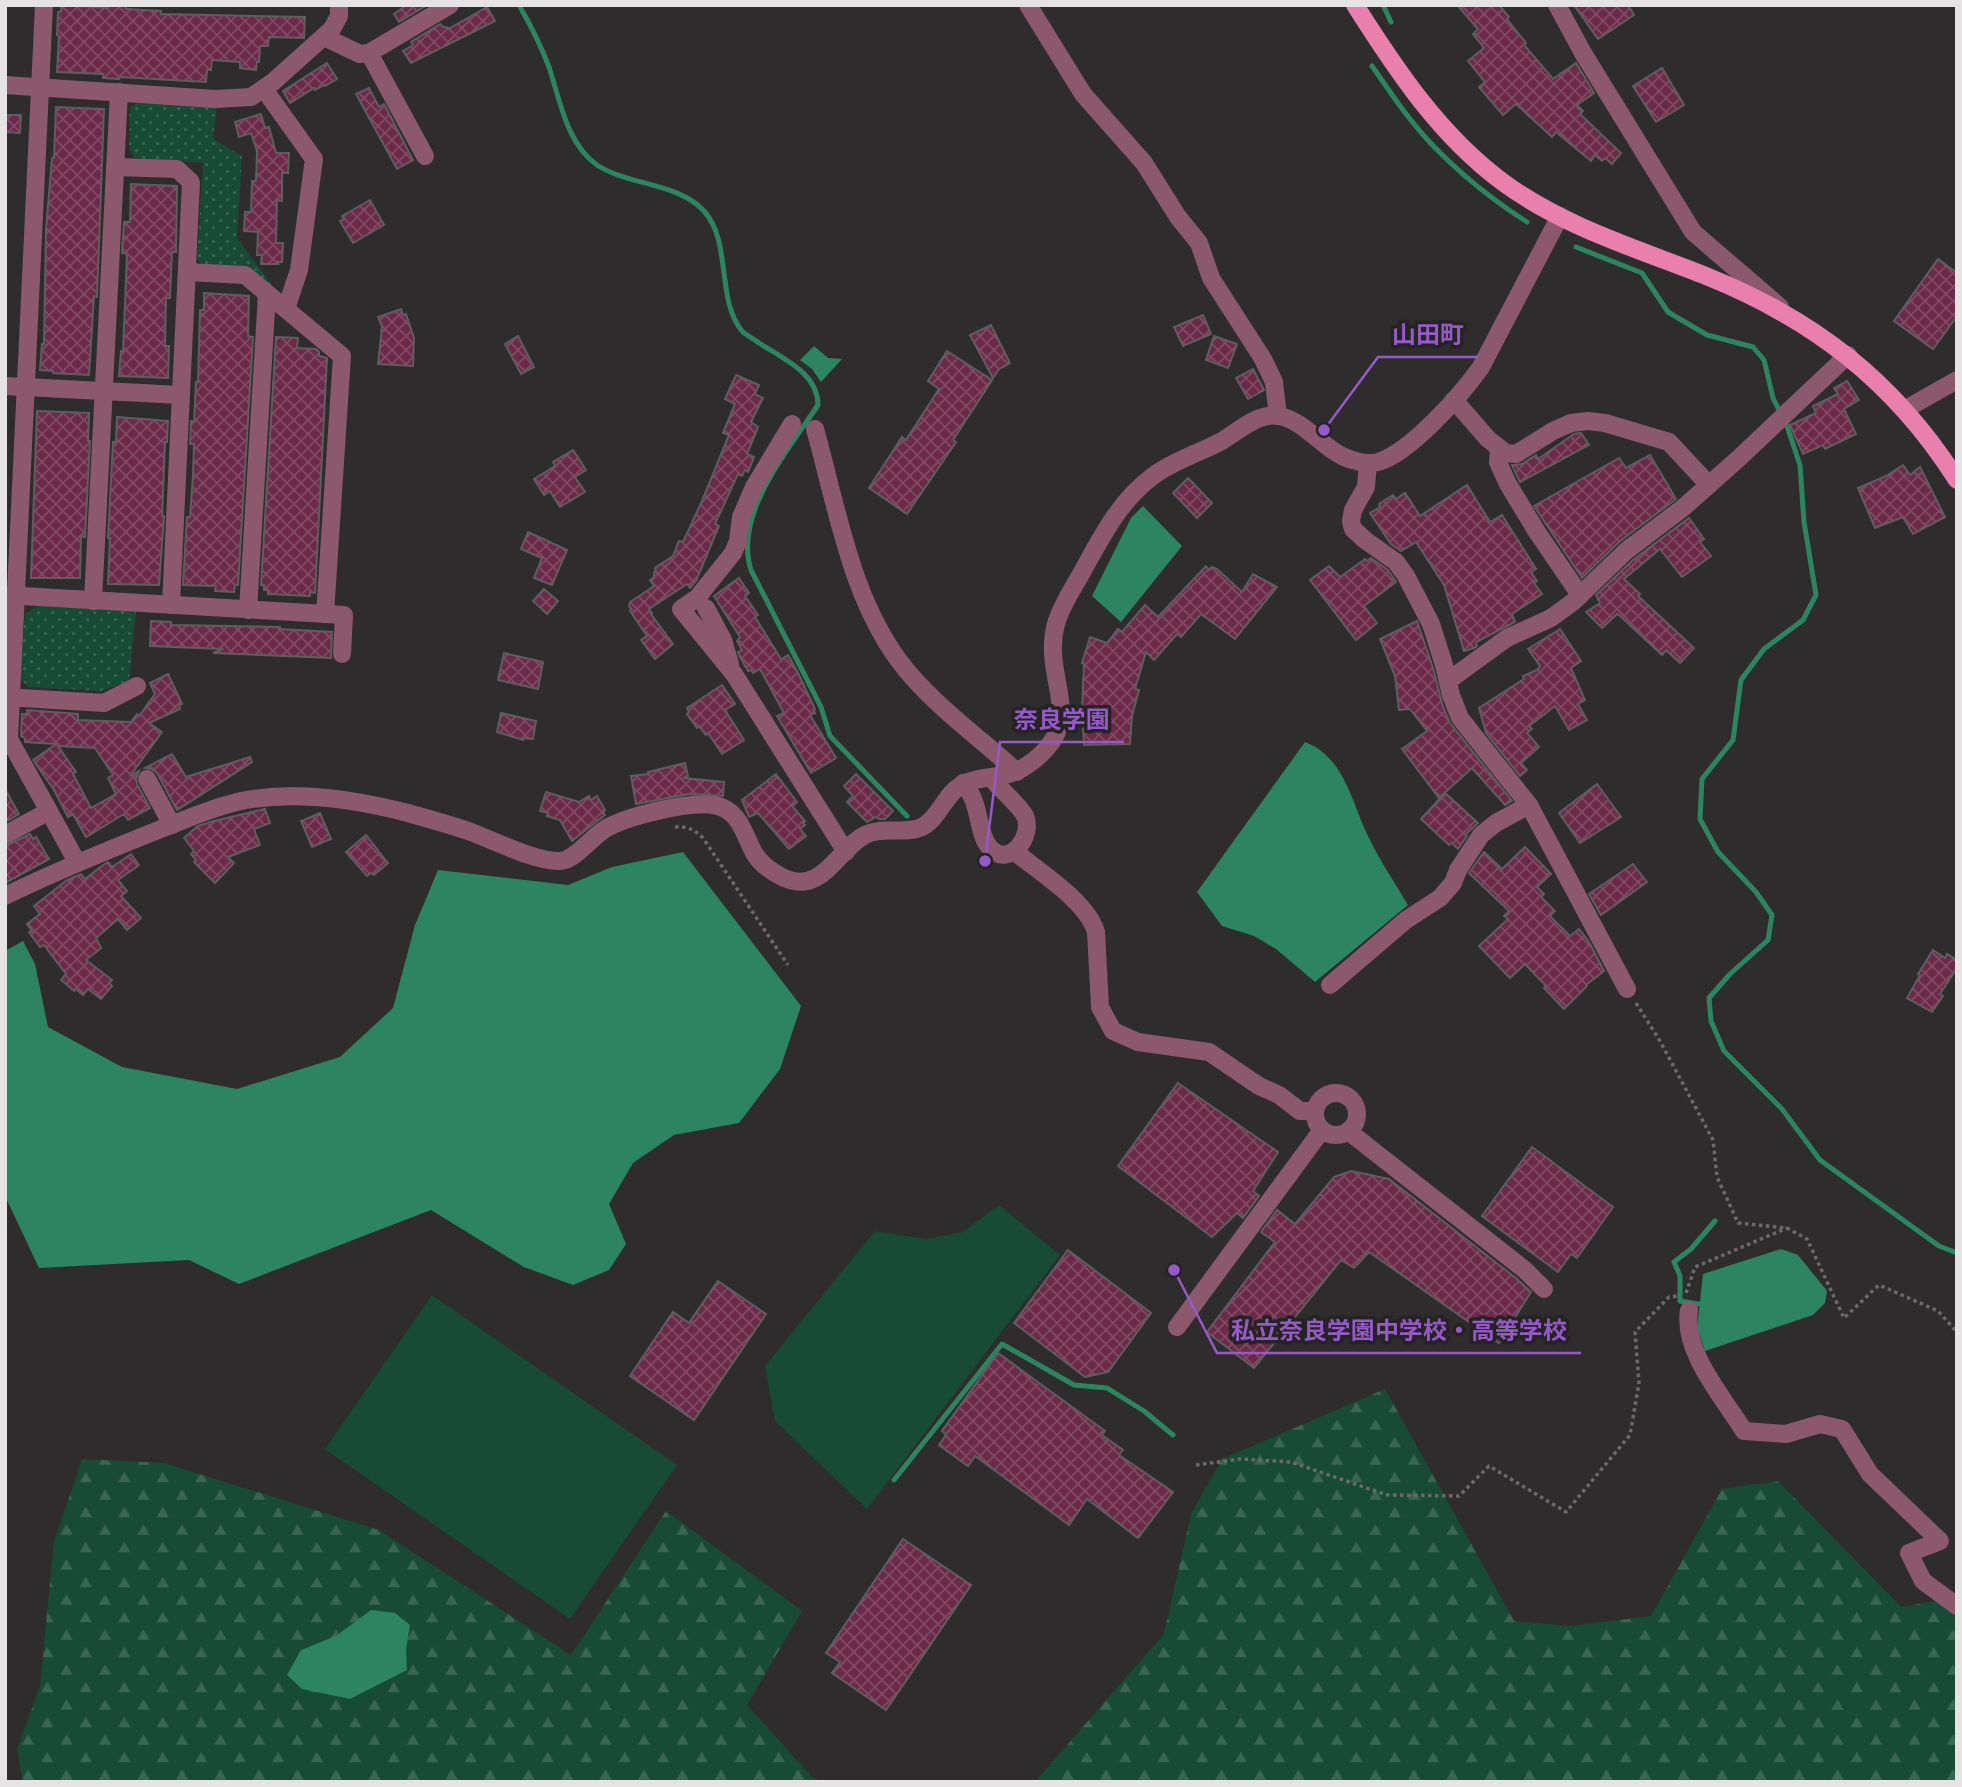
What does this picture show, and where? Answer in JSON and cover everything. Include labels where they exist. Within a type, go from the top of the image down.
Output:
[{"type":"main road","points":[[1355,5],[1392,64],[1449,134],[1504,183],[1560,216],[1710,278],[1797,320],[1848,355],[1904,410],[1957,480]]},
{"type":"street","points":[[44,5],[26,387],[13,487],[9,739],[77,862]]},
{"type":"street","points":[[5,85],[215,99],[251,97],[264,89],[332,29],[339,16],[339,5]]},
{"type":"street","points":[[324,37],[360,54],[369,53],[450,5]]},
{"type":"street","points":[[1028,5],[1083,94],[1144,163],[1178,217],[1199,243],[1204,263],[1212,278],[1263,359],[1274,382],[1278,416]]},
{"type":"street","points":[[1557,5],[1583,53],[1693,232],[1797,320]]},
{"type":"street","points":[[369,53],[425,156]]},
{"type":"street","points":[[264,89],[314,159],[299,270],[286,309]]},
{"type":"street","points":[[93,601],[118,92]]},
{"type":"street","points":[[115,167],[177,169],[191,182],[171,605]]},
{"type":"street","points":[[5,896],[77,862],[240,801],[322,797],[358,800],[465,830],[516,850],[558,862],[570,859],[608,827],[641,815],[679,807],[716,805],[734,814],[760,861],[785,879],[803,882],[816,880],[863,835],[882,829],[908,830],[924,826],[963,783],[1017,772],[1045,749],[1061,722],[1062,707],[1054,664],[1056,625],[1063,607],[1121,505],[1151,477],[1265,417],[1278,416],[1295,423],[1343,457],[1368,463],[1380,462],[1392,456],[1454,400],[1481,367],[1560,216]]},
{"type":"street","points":[[187,272],[245,275],[342,356],[325,614]]},
{"type":"street","points":[[248,610],[267,293]]},
{"type":"street","points":[[1448,681],[1507,638],[1551,618],[1580,595],[1626,551],[1709,485],[1848,355]]},
{"type":"street","points":[[1904,410],[1957,380]]},
{"type":"street","points":[[5,386],[181,395]]},
{"type":"street","points":[[1454,400],[1499,450],[1516,454],[1553,431],[1571,424],[1588,421],[1605,423],[1669,442],[1709,485]]},
{"type":"street","points":[[792,424],[754,487],[741,517],[738,541],[733,554],[697,598],[681,609],[734,674],[846,852]]},
{"type":"street","points":[[815,429],[857,580],[878,631],[908,672],[934,700],[1017,772]]},
{"type":"street","points":[[1499,450],[1498,462],[1508,484],[1580,595]]},
{"type":"street","points":[[1368,463],[1366,487],[1353,510],[1353,529],[1396,562],[1406,576],[1430,624],[1460,718],[1529,805],[1628,989]]},
{"type":"street","points":[[10,596],[344,615],[342,654]]},
{"type":"street","points":[[706,608],[723,640],[734,674]]},
{"type":"street","points":[[8,697],[104,703],[137,686]]},
{"type":"street","points":[[147,779],[172,825]]},
{"type":"street","points":[[963,783],[976,803],[985,839],[992,850],[1002,854],[1014,851],[1026,835],[1024,815],[992,779]]},
{"type":"street","points":[[1330,985],[1406,920],[1447,892],[1481,835],[1496,823],[1529,805]]},
{"type":"street","points":[[5,835],[49,811]]},
{"type":"street","points":[[1014,851],[1071,898],[1093,922],[1096,932],[1100,1007],[1113,1031],[1138,1042],[1196,1048],[1209,1052],[1300,1111],[1314,1111]]},
{"type":"street","points":[[1334,1092],[1348,1096],[1353,1101],[1357,1114],[1353,1126],[1348,1131],[1335,1135],[1322,1130],[1314,1111],[1321,1098],[1334,1092]]},
{"type":"street","points":[[1177,1327],[1322,1130]]},
{"type":"street","points":[[1348,1131],[1515,1262],[1544,1289]]},
{"type":"street","points":[[1687,1303],[1686,1324],[1697,1358],[1744,1431],[1786,1434],[1820,1423],[1842,1429],[1870,1474],[1940,1541],[1909,1553],[1923,1581],[1957,1606]]},
{"type":"path","points":[[667,827],[695,830],[703,838],[788,965]]},
{"type":"path","points":[[1628,989],[1660,1041],[1713,1140],[1717,1177],[1738,1223],[1787,1228],[1807,1239],[1844,1318],[1879,1284],[1938,1311],[1957,1332]]},
{"type":"path","points":[[1687,1303],[1695,1267],[1787,1228]]},
{"type":"path","points":[[1196,1465],[1240,1460],[1291,1462],[1387,1495],[1459,1496],[1489,1466],[1566,1512],[1630,1435],[1639,1383],[1634,1332],[1669,1297]]},
{"type":"green space","points":[[136,103],[217,106],[213,139],[242,156],[237,238],[272,285],[249,269],[207,268],[197,259],[203,163],[135,158],[129,150],[130,108]]},
{"type":"green space","points":[[38,606],[136,611],[129,681],[101,691],[28,687],[20,678],[25,614]]},
{"type":"green space","points":[[999,1205],[1060,1255],[867,1509],[775,1421],[765,1366],[875,1231],[926,1239],[963,1232]]},
{"type":"green space","points":[[432,1295],[677,1465],[570,1619],[325,1449]]},
{"type":"green space","points":[[1385,1389],[1514,1621],[1570,1626],[1651,1616],[1722,1489],[1778,1481],[1901,1607],[1957,1597],[1957,1782],[1035,1782],[1164,1634],[1191,1514],[1222,1459]]},
{"type":"green space","points":[[82,1459],[164,1463],[379,1530],[571,1655],[666,1511],[802,1611],[747,1705],[812,1777],[823,1782],[23,1782],[17,1749],[40,1686],[54,1542]]},
{"type":"shaded area","points":[[814,346],[828,358],[842,359],[821,382],[812,369],[800,360]]},
{"type":"shaded area","points":[[1143,506],[1182,546],[1121,622],[1092,596],[1131,518]]},
{"type":"shaded area","points":[[1305,742],[1319,749],[1338,770],[1373,847],[1408,905],[1315,982],[1276,949],[1254,936],[1222,926],[1197,892]]},
{"type":"shaded area","points":[[683,852],[801,1006],[780,1069],[739,1123],[674,1135],[633,1163],[609,1204],[626,1244],[609,1270],[573,1285],[524,1267],[431,1210],[239,1284],[189,1260],[39,1268],[5,1196],[5,951],[23,941],[35,964],[48,1027],[122,1067],[237,1089],[340,1057],[393,1008],[415,925],[438,870],[568,885],[612,867]]},
{"type":"shaded area","points":[[1781,1249],[1798,1255],[1827,1291],[1825,1303],[1813,1315],[1705,1351],[1697,1328],[1703,1274]]},
{"type":"shaded area","points":[[371,1610],[395,1613],[410,1625],[406,1650],[407,1670],[350,1699],[302,1689],[287,1675],[301,1650],[336,1636]]},
{"type":"building","points":[[61,5],[108,8],[108,5],[126,5],[126,9],[161,11],[161,14],[305,17],[304,38],[269,37],[268,46],[260,46],[256,70],[240,68],[240,62],[212,60],[211,70],[207,70],[206,82],[103,78],[103,74],[57,72],[58,12],[61,12]]},
{"type":"building","points":[[407,5],[427,5],[399,22],[394,14]]},
{"type":"building","points":[[1457,5],[1499,5],[1526,43],[1524,45],[1553,79],[1576,63],[1594,93],[1577,105],[1583,111],[1580,114],[1621,153],[1612,164],[1595,155],[1591,161],[1556,132],[1552,137],[1516,104],[1503,115],[1479,87],[1485,82],[1468,61],[1484,48],[1473,34],[1478,29]]},
{"type":"building","points":[[1574,5],[1628,5],[1634,15],[1598,39]]},
{"type":"building","points":[[487,7],[495,21],[411,63],[403,51],[413,45],[411,42],[440,24],[450,28]]},
{"type":"building","points":[[327,63],[337,79],[315,90],[314,88],[290,103],[283,91]]},
{"type":"building","points":[[1662,68],[1684,105],[1656,122],[1633,86]]},
{"type":"building","points":[[369,88],[379,107],[384,104],[413,160],[397,169],[356,94]]},
{"type":"building","points":[[56,107],[104,109],[97,297],[94,296],[89,375],[40,370],[44,344],[46,230],[54,158]]},
{"type":"building","points":[[261,114],[265,128],[269,127],[276,153],[289,153],[288,173],[282,173],[282,201],[277,200],[276,243],[283,243],[282,262],[277,262],[278,264],[261,264],[262,255],[257,255],[258,232],[244,231],[245,212],[251,212],[257,151],[251,133],[239,137],[235,122]]},
{"type":"building","points":[[5,115],[21,115],[20,133],[5,132]]},
{"type":"building","points":[[131,184],[177,186],[176,252],[172,252],[170,298],[166,298],[165,346],[169,346],[168,378],[119,376],[123,351],[127,254],[122,253],[124,222],[130,222]]},
{"type":"building","points":[[370,200],[384,225],[353,243],[340,221],[344,219],[342,216]]},
{"type":"building","points":[[1938,259],[1957,273],[1957,316],[1933,349],[1894,321]]},
{"type":"building","points":[[204,293],[249,296],[248,336],[253,337],[238,585],[235,585],[234,592],[215,591],[216,586],[183,585],[187,517],[190,517],[193,475],[194,444],[190,444],[191,421],[194,422],[200,310],[204,310]]},
{"type":"building","points":[[401,309],[403,315],[406,314],[414,338],[413,366],[378,364],[382,326],[378,317]]},
{"type":"building","points":[[1203,315],[1211,334],[1183,346],[1174,327]]},
{"type":"building","points":[[991,325],[1010,363],[999,369],[993,378],[970,335]]},
{"type":"building","points":[[518,336],[534,367],[521,374],[505,344]]},
{"type":"building","points":[[1214,336],[1237,344],[1228,368],[1206,360]]},
{"type":"building","points":[[276,337],[298,338],[297,348],[316,349],[319,356],[327,358],[315,593],[310,592],[310,596],[268,594],[268,590],[264,590],[264,585],[261,585]]},
{"type":"building","points":[[947,351],[992,380],[953,440],[956,442],[907,514],[869,488],[902,437],[906,440],[939,389],[928,381]]},
{"type":"building","points":[[1253,369],[1264,390],[1248,399],[1236,378]]},
{"type":"building","points":[[736,375],[759,385],[755,394],[763,398],[751,422],[758,427],[747,454],[754,457],[748,472],[745,470],[742,476],[738,474],[715,524],[719,526],[696,581],[690,588],[687,584],[649,609],[673,644],[655,659],[641,640],[647,636],[630,611],[630,602],[654,586],[650,580],[654,577],[655,568],[673,556],[679,541],[683,542],[729,435],[723,433],[735,404],[725,399]]},
{"type":"building","points":[[1847,381],[1859,400],[1844,409],[1856,434],[1825,449],[1823,445],[1803,454],[1790,425],[1816,413],[1813,406],[1838,394],[1834,388]]},
{"type":"building","points":[[37,411],[89,413],[85,537],[81,536],[80,578],[31,578]]},
{"type":"building","points":[[117,417],[168,421],[159,585],[108,584],[113,442],[116,442]]},
{"type":"building","points":[[1581,433],[1589,445],[1520,482],[1512,465],[1522,464],[1536,455],[1538,459],[1574,434]]},
{"type":"building","points":[[573,450],[586,470],[575,477],[585,492],[560,507],[550,491],[544,495],[534,479],[555,466],[553,462]]},
{"type":"building","points":[[1650,455],[1676,499],[1619,542],[1582,578],[1534,506],[1619,458],[1626,468]]},
{"type":"building","points":[[1903,465],[1910,475],[1920,467],[1945,517],[1913,534],[1903,517],[1875,528],[1858,488]]},
{"type":"building","points":[[1188,478],[1212,503],[1197,518],[1173,493]]},
{"type":"building","points":[[1467,485],[1490,522],[1502,515],[1536,569],[1531,572],[1537,581],[1534,583],[1542,594],[1512,614],[1515,622],[1476,642],[1477,646],[1474,648],[1464,651],[1444,585],[1416,542],[1401,551],[1391,544],[1370,513],[1393,495],[1396,499],[1405,493],[1420,516]]},
{"type":"building","points":[[1689,518],[1704,539],[1700,542],[1711,556],[1682,577],[1660,549],[1624,579],[1640,594],[1638,596],[1694,648],[1680,663],[1666,650],[1662,655],[1619,615],[1602,628],[1586,612],[1600,603],[1596,595],[1633,560]]},
{"type":"building","points":[[528,532],[567,550],[552,585],[534,578],[542,558],[521,549]]},
{"type":"building","points":[[1371,558],[1388,570],[1396,582],[1364,606],[1377,623],[1356,640],[1310,580],[1329,566],[1340,577],[1365,559],[1367,561]]},
{"type":"building","points":[[1206,566],[1209,570],[1212,567],[1217,569],[1242,592],[1253,574],[1277,587],[1235,639],[1201,614],[1181,637],[1177,634],[1154,660],[1146,652],[1135,689],[1139,690],[1132,716],[1130,744],[1084,745],[1082,663],[1090,637],[1107,643],[1118,629],[1122,632],[1145,605],[1158,617]]},
{"type":"building","points":[[739,578],[749,593],[745,596],[758,615],[755,617],[781,659],[788,655],[797,671],[815,709],[815,713],[810,715],[836,758],[811,773],[777,716],[784,713],[760,669],[753,673],[748,671],[740,657],[738,652],[742,650],[737,641],[740,637],[714,596]]},
{"type":"building","points":[[544,589],[558,601],[547,614],[533,601]]},
{"type":"building","points":[[151,621],[171,622],[171,625],[280,627],[332,632],[331,658],[213,653],[223,649],[150,646]]},
{"type":"building","points":[[1417,621],[1450,723],[1512,801],[1505,805],[1472,768],[1439,798],[1402,749],[1427,731],[1410,709],[1399,710],[1395,676],[1380,639]]},
{"type":"building","points":[[1560,629],[1581,661],[1571,668],[1585,700],[1578,704],[1587,720],[1569,730],[1555,706],[1529,726],[1532,729],[1527,733],[1539,747],[1521,763],[1527,770],[1520,776],[1486,733],[1479,708],[1524,679],[1523,676],[1537,670],[1540,666],[1528,649]]},
{"type":"building","points":[[504,653],[543,662],[538,689],[498,680]]},
{"type":"building","points":[[168,674],[182,704],[179,705],[180,709],[149,723],[162,732],[130,776],[139,771],[137,784],[150,808],[128,820],[124,814],[86,837],[73,814],[68,817],[54,790],[33,760],[56,744],[25,742],[25,738],[21,736],[22,714],[27,714],[27,710],[78,714],[78,720],[131,722],[137,714],[139,716],[155,694],[150,683]],"holes":[[[58,746],[95,748],[113,775],[108,778],[116,794],[91,808],[73,774],[76,772]]]},
{"type":"building","points":[[722,685],[735,704],[725,710],[744,740],[722,754],[708,733],[706,735],[699,726],[697,728],[687,714],[687,708]]},
{"type":"building","points":[[501,713],[536,721],[533,739],[523,740],[497,732]]},
{"type":"building","points":[[172,754],[186,777],[250,757],[252,762],[177,810],[157,773],[145,768]]},
{"type":"building","points":[[685,763],[688,776],[684,778],[724,782],[723,796],[689,794],[636,804],[631,776],[649,774],[648,772]]},
{"type":"building","points":[[776,774],[797,802],[792,806],[805,821],[805,825],[800,829],[806,836],[789,849],[758,813],[749,817],[742,800]]},
{"type":"building","points":[[856,774],[893,811],[885,819],[876,817],[867,822],[847,802],[853,796],[844,786]]},
{"type":"building","points":[[1597,784],[1621,817],[1580,843],[1559,813]]},
{"type":"building","points":[[5,789],[19,814],[5,822]]},
{"type":"building","points":[[546,792],[579,802],[589,796],[591,800],[597,796],[605,815],[572,841],[560,820],[540,811]]},
{"type":"building","points":[[1445,793],[1478,823],[1465,835],[1467,836],[1458,849],[1452,843],[1449,845],[1421,819]]},
{"type":"building","points":[[265,809],[270,823],[254,829],[260,845],[228,857],[234,863],[215,883],[194,862],[196,860],[191,854],[194,851],[184,838],[198,826]]},
{"type":"building","points":[[320,813],[331,839],[312,847],[301,821]]},
{"type":"building","points":[[30,834],[33,839],[36,837],[49,859],[5,883],[5,846]]},
{"type":"building","points":[[366,835],[388,863],[374,875],[372,873],[367,876],[346,852]]},
{"type":"building","points":[[1525,847],[1551,874],[1537,887],[1544,894],[1541,897],[1555,911],[1550,916],[1570,936],[1579,929],[1604,971],[1586,985],[1564,1009],[1525,964],[1510,978],[1479,946],[1508,919],[1504,916],[1509,911],[1469,873],[1484,852],[1502,869]]},
{"type":"building","points":[[131,854],[139,865],[118,880],[127,891],[121,896],[141,918],[127,930],[118,919],[96,938],[101,948],[86,960],[112,980],[109,983],[112,986],[101,999],[88,989],[83,995],[61,980],[66,974],[44,945],[40,947],[29,932],[32,931],[27,924],[40,914],[34,906],[67,880],[81,874],[85,879],[108,862],[112,867]]},
{"type":"building","points":[[1633,864],[1647,882],[1601,915],[1589,894]]},
{"type":"building","points":[[1933,950],[1945,958],[1947,954],[1957,960],[1957,968],[1932,1012],[1907,998]]},
{"type":"building","points":[[1178,1083],[1278,1152],[1253,1191],[1259,1196],[1243,1218],[1237,1213],[1212,1237],[1118,1166]]},
{"type":"building","points":[[1532,1147],[1613,1207],[1577,1258],[1571,1254],[1558,1272],[1482,1216]]},
{"type":"building","points":[[1351,1171],[1389,1179],[1531,1292],[1499,1343],[1369,1252],[1354,1268],[1341,1260],[1254,1368],[1207,1332],[1275,1242],[1261,1232],[1277,1210],[1295,1224],[1334,1177]]},
{"type":"building","points":[[1068,1250],[1151,1313],[1108,1372],[1085,1377],[1014,1323]]},
{"type":"building","points":[[718,1281],[766,1314],[694,1420],[630,1376],[673,1312],[689,1323]]},
{"type":"building","points":[[998,1353],[1105,1431],[1102,1435],[1123,1450],[1119,1455],[1173,1492],[1138,1538],[1087,1499],[1069,1525],[975,1456],[968,1466],[939,1445],[946,1435],[942,1431]]},
{"type":"building","points":[[903,1539],[971,1585],[886,1710],[832,1673],[840,1662],[826,1653]]},
{"type":"waterway","points":[[519,5],[546,59],[566,121],[578,146],[597,165],[609,172],[667,189],[693,202],[704,211],[718,238],[729,304],[742,331],[788,361],[812,384],[818,405],[779,462],[757,505],[750,527],[748,549],[751,570],[821,707],[830,736],[907,816]]},
{"type":"waterway","points":[[1383,5],[1391,22]]},
{"type":"waterway","points":[[1372,66],[1405,113],[1435,148],[1480,188],[1527,222]]},
{"type":"waterway","points":[[1576,247],[1642,273],[1668,312],[1707,335],[1753,347],[1764,360],[1773,398],[1787,426],[1800,465],[1804,522],[1816,595],[1803,620],[1764,649],[1741,680],[1733,740],[1702,779],[1700,819],[1718,852],[1756,892],[1772,915],[1768,940],[1730,974],[1709,998],[1711,1021],[1724,1051],[1782,1109],[1820,1160],[1939,1246],[1957,1253]]},
{"type":"waterway","points":[[1699,1304],[1680,1301],[1680,1276],[1674,1262],[1691,1249],[1715,1221]]},
{"type":"waterway","points":[[894,1480],[1002,1344],[1074,1385],[1107,1388],[1144,1411],[1173,1435]]},
{"type":"place","name":"山田町","points":[[1324,430]]},
{"type":"place","name":"奈良学園","points":[[985,861]]},
{"type":"place","name":"私立奈良学園中学校・高等学校","points":[[1174,1270]]}]
